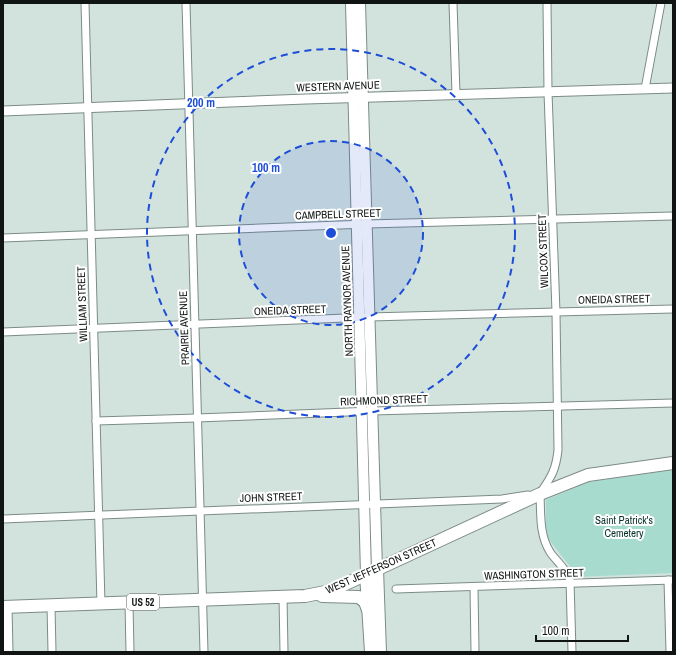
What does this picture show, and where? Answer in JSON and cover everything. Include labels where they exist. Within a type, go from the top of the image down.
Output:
[{"type":"main road","name":"NORTH RAYNOR AVENUE","points":[[351,3],[358,98],[362,224],[360,318],[364,504],[372,572]]},
{"type":"main road","name":"NORTH RAYNOR AVENUE","points":[[358,98],[360,3]]},
{"type":"main road","name":"NORTH RAYNOR AVENUE","points":[[362,224],[370,317],[376,504],[372,572]]},
{"type":"main road","name":"WEST JEFFERSON STREET","points":[[5,607],[305,596],[325,592],[372,572],[540,494],[588,475],[673,463]]},
{"type":"main road","points":[[371,652],[368,610],[372,572]]},
{"type":"main road","points":[[372,572],[380,652]]},
{"type":"main road","name":"US 52","points":[[305,596],[358,597],[365,602],[368,610]]},
{"type":"street","name":"WILLIAM STREET","points":[[85,3],[101,604]]},
{"type":"street","name":"PRAIRIE AVENUE","points":[[186,3],[204,652]]},
{"type":"street","points":[[453,3],[456,94]]},
{"type":"street","name":"WILCOX STREET","points":[[540,494],[552,476],[558,450],[556,406],[556,312],[546,3]]},
{"type":"street","points":[[645,89],[661,3]]},
{"type":"street","name":"WESTERN AVENUE","points":[[3,111],[456,94],[673,88]]},
{"type":"street","name":"CAMPBELL STREET","points":[[3,238],[362,224],[673,216]]},
{"type":"street","name":"ONEIDA STREET","points":[[3,332],[370,317],[673,309]]},
{"type":"street","name":"RICHMOND STREET","points":[[96,421],[373,410],[673,403]]},
{"type":"street","points":[[540,494],[541,527],[544,541],[551,553],[568,574],[570,584],[572,652]]},
{"type":"street","name":"JOHN STREET","points":[[3,519],[502,499],[540,494]]},
{"type":"street","points":[[670,580],[670,652]]},
{"type":"street","name":"WASHINGTON STREET","points":[[396,589],[670,580]]},
{"type":"street","points":[[474,587],[475,652]]},
{"type":"street","points":[[283,597],[284,652]]},
{"type":"street","points":[[129,603],[130,652]]},
{"type":"street","points":[[51,606],[52,652]]},
{"type":"street","points":[[5,607],[8,652]]},
{"type":"green space","name":"Saint Patrick's Cemetery","points":[[673,470],[673,573],[575,577],[569,565],[550,541],[548,536],[546,526],[546,500],[589,482]]}]
